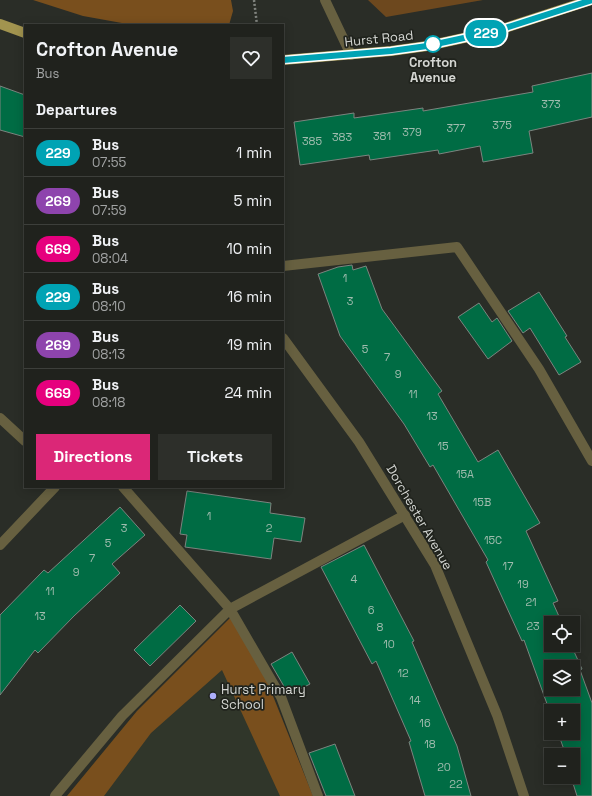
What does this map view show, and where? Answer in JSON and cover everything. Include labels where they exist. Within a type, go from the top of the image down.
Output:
[{"type":"main road","name":"Hurst Road","points":[[284,60],[351,55],[427,46],[496,31],[592,0]]},
{"type":"main road","points":[[0,24],[24,33]]},
{"type":"street","points":[[325,0],[351,55]]},
{"type":"street","points":[[284,266],[457,247],[539,369],[592,461]]},
{"type":"street","name":"Dorchester Avenue","points":[[284,339],[359,442],[435,565],[497,715],[524,796]]},
{"type":"street","points":[[0,418],[24,440]]},
{"type":"street","points":[[0,545],[54,488]]},
{"type":"street","points":[[123,488],[230,609],[281,697],[318,796]]},
{"type":"street","points":[[55,796],[122,716],[230,609],[405,516]]},
{"type":"path","points":[[254,0],[256,24]]},
{"type":"shaded area","points":[[33,0],[231,0],[233,11],[229,24],[127,24],[83,16]]},
{"type":"shaded area","points":[[368,0],[483,0],[386,17]]},
{"type":"shaded area","name":"Hurst Primary School","points":[[231,617],[313,796],[67,796],[137,711]]},
{"type":"shaded area","points":[[231,617],[267,681],[313,796],[280,796],[222,670],[151,733],[104,796],[67,796],[137,711]]},
{"type":"building","points":[[592,73],[592,117],[529,131],[533,153],[483,162],[480,146],[439,154],[438,150],[370,160],[369,155],[300,165],[294,122],[354,113],[354,118],[423,108],[423,111],[533,92],[532,86]]},
{"type":"building","points":[[0,86],[24,95],[24,137],[0,130]]},
{"type":"building","points":[[352,265],[353,270],[366,266],[382,309],[442,391],[438,394],[478,462],[498,450],[540,523],[526,531],[558,601],[553,603],[559,616],[544,616],[544,652],[574,652],[578,660],[544,660],[544,696],[524,640],[522,641],[486,562],[488,560],[433,465],[430,467],[404,424],[340,336],[318,274],[338,267]]},
{"type":"building","points":[[539,292],[567,336],[565,337],[581,362],[559,375],[530,328],[523,333],[508,311]]},
{"type":"building","points":[[479,303],[492,322],[497,318],[512,341],[488,359],[458,317]]},
{"type":"building","points":[[187,491],[271,503],[270,513],[305,518],[301,542],[274,538],[271,559],[185,547],[187,535],[180,534]]},
{"type":"building","points":[[120,507],[145,535],[112,564],[120,573],[74,616],[38,653],[35,650],[0,695],[0,615],[44,570],[48,573]]},
{"type":"building","points":[[364,545],[414,641],[412,642],[457,746],[471,796],[425,796],[409,742],[411,741],[376,661],[372,664],[321,567]]},
{"type":"building","points":[[180,605],[196,621],[150,666],[134,650]]},
{"type":"building","points":[[292,652],[310,684],[289,695],[271,664]]},
{"type":"building","points":[[580,670],[592,703],[592,796],[577,796],[573,784],[580,784],[580,748],[563,748],[561,740],[580,740],[580,704],[547,704],[544,696],[580,696]]},
{"type":"building","points":[[335,744],[355,796],[326,796],[309,753]]},
{"type":"bus line","name":"229","points":[[284,60],[351,55],[427,46],[496,31],[592,0]]},
{"type":"place","name":"Crofton Avenue","points":[[433,44]]},
{"type":"place","name":"Hurst Primary School","points":[[213,696]]}]
